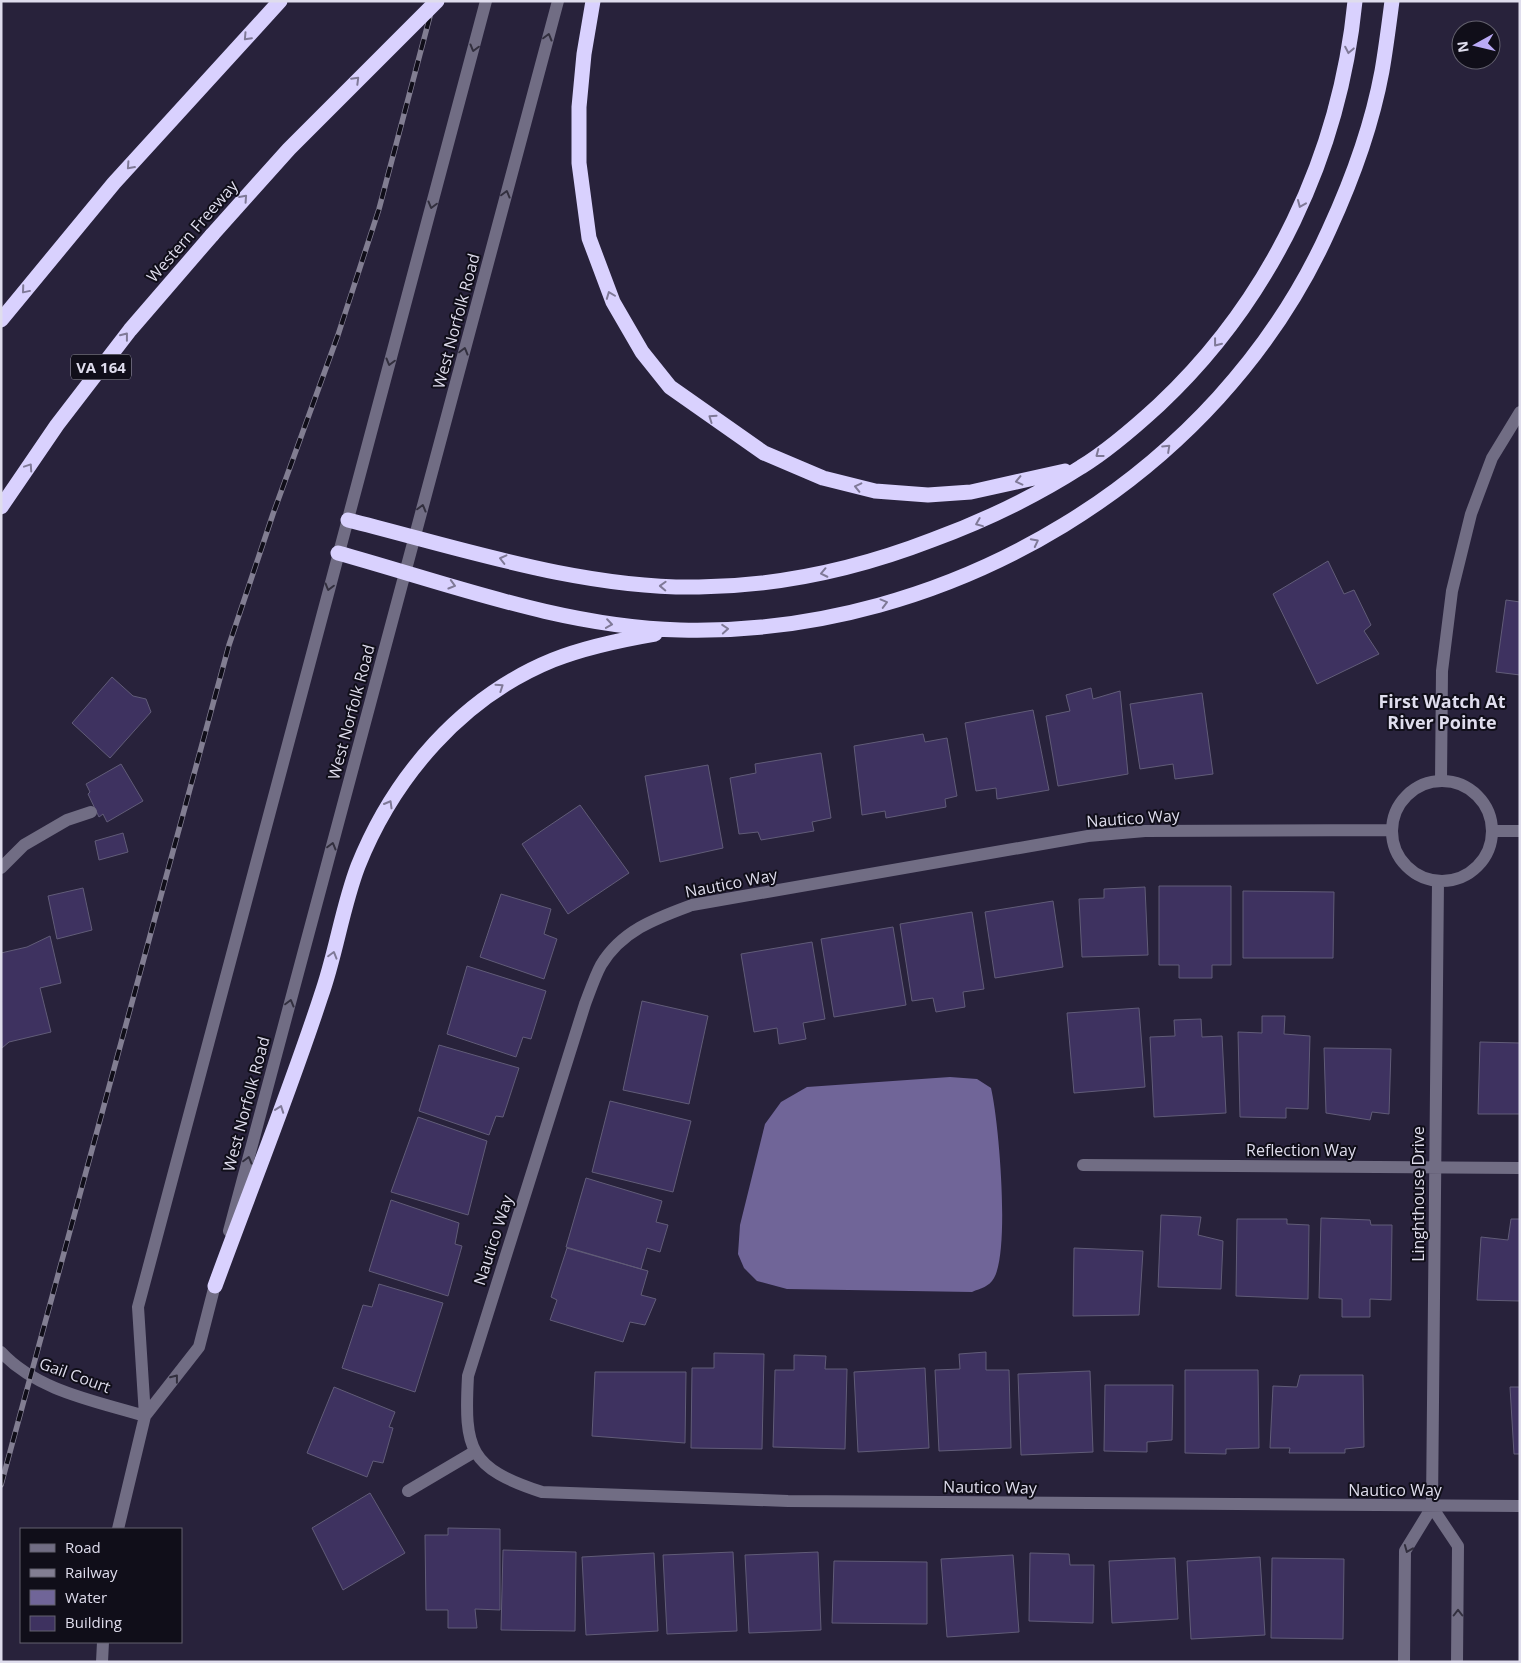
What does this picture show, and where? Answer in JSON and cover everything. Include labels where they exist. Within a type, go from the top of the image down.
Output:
[{"type":"highway","points":[[1,320],[114,183],[280,1]]},
{"type":"highway","name":"Western Freeway","points":[[1,507],[57,425],[130,330],[289,149],[437,1]]},
{"type":"highway","points":[[593,1],[584,54],[579,107],[579,163],[589,238],[613,302],[642,352],[670,387],[764,453],[823,478],[875,490],[928,495],[971,492],[1083,467]]},
{"type":"highway","points":[[348,520],[543,568],[628,585],[698,587],[748,585],[804,578],[898,553],[984,521],[1083,467],[1134,428],[1176,388],[1215,345],[1258,286],[1294,222],[1322,155],[1339,99],[1351,42],[1355,1]]},
{"type":"highway","points":[[338,553],[503,600],[587,620],[676,630],[712,630],[776,626],[838,616],[907,597],[962,576],[1036,541],[1108,498],[1155,460],[1199,418],[1249,361],[1292,298],[1329,231],[1362,147],[1382,73],[1392,1]]},
{"type":"highway","points":[[214,1286],[322,996],[358,867],[388,804],[400,786],[432,744],[471,708],[505,684],[553,660],[603,643],[676,630]]},
{"type":"street","name":"West Norfolk Road","points":[[118,1528],[145,1416],[138,1307],[486,1]]},
{"type":"street","name":"West Norfolk Road","points":[[145,1416],[199,1346],[558,1]]},
{"type":"street","points":[[1441,781],[1442,670],[1452,591],[1471,514],[1492,458],[1520,412]]},
{"type":"street","points":[[1441,781],[1456,783],[1470,790],[1482,801],[1490,815],[1492,831],[1485,857],[1476,868],[1465,876],[1438,881],[1423,878],[1410,870],[1400,859],[1393,845],[1392,830],[1398,808],[1412,791],[1426,784],[1441,781]]},
{"type":"street","points":[[1,868],[24,845],[67,820],[91,812]]},
{"type":"street","name":"Nautico Way","points":[[1392,830],[1145,831],[1088,836],[692,905],[649,921],[621,939],[601,965],[585,1004],[468,1376],[466,1417],[474,1452],[492,1471],[512,1482],[542,1492],[788,1501],[1432,1507],[1520,1506]]},
{"type":"street","points":[[1492,831],[1520,831]]},
{"type":"street","name":"Linghthouse Drive","points":[[1432,1507],[1438,881]]},
{"type":"street","name":"Reflection Way","points":[[1083,1165],[1520,1168]]},
{"type":"street","name":"Gail Court","points":[[1,1352],[30,1377],[63,1390],[145,1416]]},
{"type":"street","points":[[408,1491],[474,1452]]},
{"type":"street","points":[[1404,1662],[1405,1551],[1432,1507],[1458,1546],[1457,1662]]},
{"type":"street","points":[[102,1662],[103,1643]]},
{"type":"water","points":[[950,1077],[977,1079],[991,1088],[1000,1156],[1002,1215],[999,1263],[994,1278],[990,1283],[972,1292],[787,1289],[757,1281],[744,1268],[738,1254],[740,1225],[765,1124],[781,1102],[807,1087]]},
{"type":"building","points":[[1328,561],[1344,594],[1354,590],[1371,625],[1364,631],[1379,654],[1317,684],[1273,594]]},
{"type":"building","points":[[1506,600],[1520,602],[1520,675],[1496,672]]},
{"type":"building","points":[[112,677],[133,696],[146,699],[151,712],[110,758],[72,723]]},
{"type":"building","points":[[1091,688],[1093,699],[1120,691],[1128,774],[1058,786],[1046,716],[1070,711],[1066,695]]},
{"type":"building","points":[[1202,693],[1213,774],[1175,779],[1173,764],[1140,769],[1130,704]]},
{"type":"building","points":[[1033,710],[1049,790],[997,799],[996,788],[976,791],[965,723]]},
{"type":"building","points":[[923,734],[925,742],[947,738],[957,796],[945,799],[946,807],[886,818],[885,811],[862,815],[854,746]]},
{"type":"building","points":[[821,753],[831,818],[812,822],[814,831],[761,840],[758,832],[739,834],[730,778],[756,773],[755,764]]},
{"type":"building","points":[[121,764],[143,801],[107,822],[103,814],[99,817],[88,794],[90,792],[86,784]]},
{"type":"building","points":[[708,765],[723,848],[660,862],[645,776]]},
{"type":"building","points":[[580,805],[629,873],[568,914],[522,844]]},
{"type":"building","points":[[123,833],[128,852],[99,860],[95,841]]},
{"type":"building","points":[[1159,886],[1231,886],[1231,965],[1212,965],[1212,978],[1179,978],[1179,965],[1159,965]]},
{"type":"building","points":[[1145,887],[1148,955],[1082,957],[1079,899],[1104,898],[1104,889]]},
{"type":"building","points":[[83,888],[92,930],[57,939],[48,896]]},
{"type":"building","points":[[1243,891],[1334,892],[1333,958],[1243,958]]},
{"type":"building","points":[[501,894],[551,909],[544,934],[557,939],[544,979],[480,957]]},
{"type":"building","points":[[1053,901],[1063,967],[995,978],[985,912]]},
{"type":"building","points":[[972,912],[984,989],[963,992],[965,1007],[936,1012],[933,998],[912,1001],[900,924]]},
{"type":"building","points":[[893,927],[906,1005],[834,1017],[821,939]]},
{"type":"building","points":[[50,936],[61,983],[40,988],[51,1032],[9,1042],[2,1048],[1,953],[27,947]]},
{"type":"building","points":[[812,942],[825,1019],[803,1023],[806,1039],[779,1044],[777,1028],[754,1032],[741,954]]},
{"type":"building","points":[[467,966],[546,991],[531,1039],[523,1037],[516,1057],[447,1034]]},
{"type":"building","points":[[642,1001],[708,1016],[689,1104],[623,1090]]},
{"type":"building","points":[[1139,1008],[1145,1087],[1074,1093],[1067,1013]]},
{"type":"building","points":[[1262,1016],[1285,1016],[1284,1034],[1310,1036],[1308,1109],[1286,1108],[1286,1118],[1240,1117],[1238,1032],[1262,1033]]},
{"type":"building","points":[[1201,1019],[1202,1037],[1222,1036],[1226,1113],[1154,1117],[1150,1037],[1175,1036],[1174,1020]]},
{"type":"building","points":[[1480,1042],[1520,1043],[1520,1114],[1478,1114]]},
{"type":"building","points":[[439,1045],[519,1068],[503,1117],[496,1116],[489,1135],[419,1111]]},
{"type":"building","points":[[1324,1048],[1391,1049],[1389,1114],[1372,1112],[1370,1120],[1326,1113]]},
{"type":"building","points":[[610,1101],[691,1121],[673,1192],[592,1172]]},
{"type":"building","points":[[418,1117],[487,1141],[468,1215],[391,1192]]},
{"type":"building","points":[[586,1178],[662,1201],[656,1222],[668,1225],[660,1252],[647,1248],[641,1269],[566,1247]]},
{"type":"building","points":[[391,1200],[459,1223],[455,1244],[462,1246],[448,1296],[369,1271]]},
{"type":"building","points":[[1161,1215],[1201,1217],[1198,1235],[1223,1241],[1221,1289],[1158,1287]]},
{"type":"building","points":[[1321,1218],[1370,1220],[1371,1225],[1392,1225],[1391,1300],[1370,1299],[1370,1317],[1342,1317],[1342,1299],[1319,1298]]},
{"type":"building","points":[[1237,1219],[1287,1219],[1287,1224],[1309,1225],[1308,1299],[1236,1296]]},
{"type":"building","points":[[1511,1219],[1520,1219],[1520,1301],[1477,1300],[1481,1237],[1508,1240]]},
{"type":"building","points":[[567,1248],[648,1271],[641,1295],[656,1299],[645,1325],[630,1322],[623,1342],[550,1320],[557,1300],[551,1297]]},
{"type":"building","points":[[1074,1248],[1143,1251],[1139,1315],[1073,1316]]},
{"type":"building","points":[[379,1284],[443,1303],[415,1392],[342,1368],[363,1305],[372,1307]]},
{"type":"building","points":[[986,1352],[986,1370],[1009,1370],[1011,1448],[939,1451],[935,1370],[960,1369],[959,1354]]},
{"type":"building","points":[[714,1353],[764,1354],[762,1449],[691,1448],[692,1368],[714,1368]]},
{"type":"building","points":[[794,1355],[826,1356],[825,1369],[847,1369],[845,1449],[773,1447],[775,1370],[794,1370]]},
{"type":"building","points":[[925,1368],[929,1448],[858,1452],[854,1372]]},
{"type":"building","points":[[1185,1370],[1258,1370],[1259,1448],[1226,1449],[1226,1454],[1185,1453]]},
{"type":"building","points":[[1090,1371],[1093,1452],[1021,1455],[1018,1374]]},
{"type":"building","points":[[595,1372],[686,1372],[685,1443],[592,1436]]},
{"type":"building","points":[[1300,1375],[1363,1375],[1364,1447],[1345,1449],[1345,1453],[1289,1453],[1290,1448],[1270,1448],[1273,1386],[1297,1387]]},
{"type":"building","points":[[1105,1385],[1173,1385],[1172,1440],[1147,1442],[1147,1452],[1104,1451]]},
{"type":"building","points":[[334,1387],[395,1412],[389,1427],[393,1428],[383,1463],[373,1461],[367,1477],[307,1453]]},
{"type":"building","points":[[1510,1387],[1520,1387],[1520,1454],[1514,1454]]},
{"type":"building","points":[[370,1493],[405,1553],[343,1590],[312,1528]]},
{"type":"building","points":[[448,1528],[500,1529],[500,1610],[475,1609],[477,1628],[448,1628],[448,1610],[426,1610],[425,1535],[448,1535]]},
{"type":"building","points":[[503,1550],[576,1552],[575,1631],[501,1630]]},
{"type":"building","points":[[733,1552],[737,1631],[667,1634],[663,1555]]},
{"type":"building","points":[[818,1552],[821,1630],[749,1633],[745,1555]]},
{"type":"building","points":[[654,1553],[658,1631],[586,1635],[582,1557]]},
{"type":"building","points":[[1030,1553],[1069,1554],[1070,1565],[1094,1565],[1093,1623],[1029,1621]]},
{"type":"building","points":[[1013,1555],[1019,1632],[947,1637],[941,1559]]},
{"type":"building","points":[[1260,1557],[1265,1635],[1191,1639],[1187,1561]]},
{"type":"building","points":[[1175,1558],[1178,1619],[1112,1623],[1109,1561]]},
{"type":"building","points":[[1272,1558],[1344,1559],[1343,1639],[1271,1638]]},
{"type":"building","points":[[834,1561],[927,1562],[927,1624],[832,1623]]},
{"type":"railway","points":[[1,1485],[229,645],[273,514],[338,335],[379,209],[434,1]]},
{"type":"district","name":"First Watch At River Pointe","points":[[1442,711]]}]
